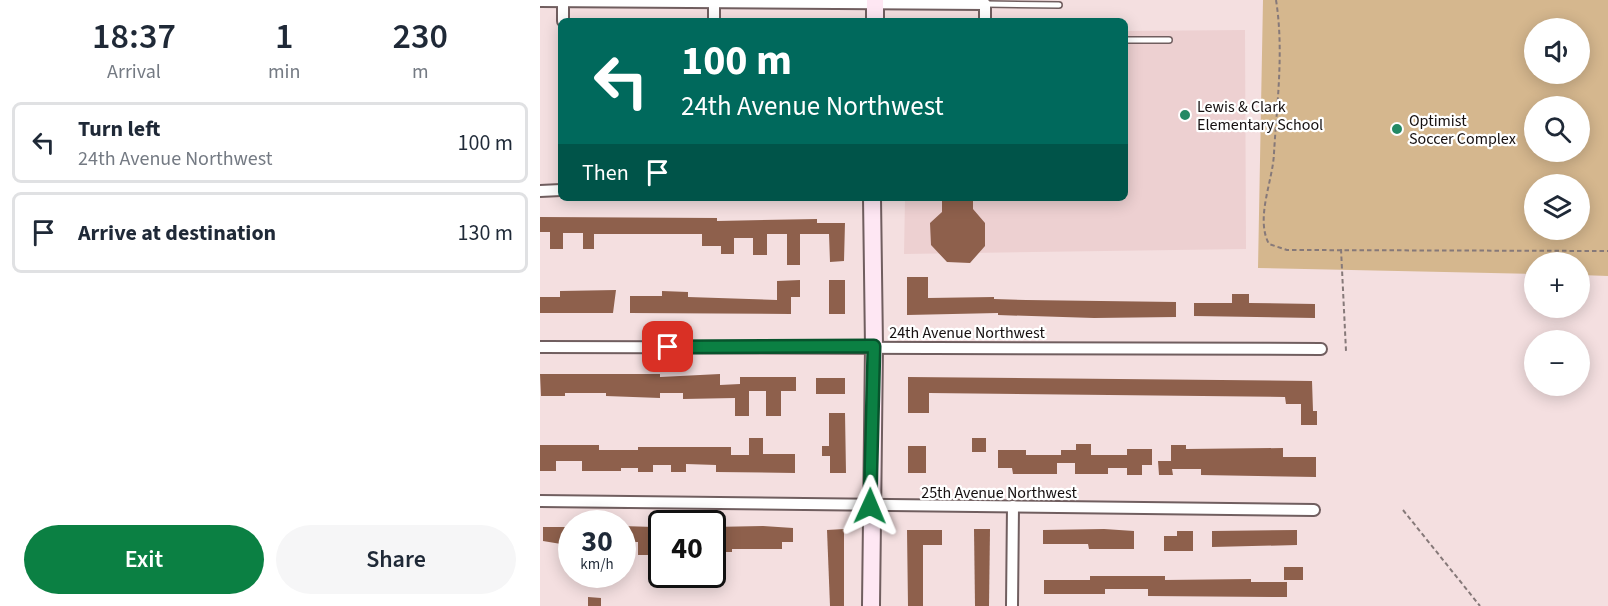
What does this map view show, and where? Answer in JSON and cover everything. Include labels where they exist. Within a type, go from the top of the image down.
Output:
[{"type":"street","points":[[540,1],[985,4],[986,18]]},
{"type":"street","points":[[563,1],[563,18]]},
{"type":"street","points":[[714,1],[714,18]]},
{"type":"street","points":[[875,2],[875,18]]},
{"type":"street","points":[[540,190],[558,190]]},
{"type":"street","points":[[871,606],[870,506],[874,346],[872,201]]},
{"type":"street","name":"24th Avenue Northwest","points":[[540,347],[874,346],[1321,349]]},
{"type":"street","name":"25th Avenue Northwest","points":[[540,501],[1314,510]]},
{"type":"street","points":[[1012,606],[1013,507]]},
{"type":"lane","points":[[985,4],[1031,2],[1059,5]]},
{"type":"lane","points":[[1128,39],[1169,40]]},
{"type":"path","points":[[1276,0],[1281,38],[1274,152],[1263,224],[1264,236],[1269,244],[1276,248],[1608,251]]},
{"type":"path","points":[[1341,249],[1346,351]]},
{"type":"path","points":[[1403,510],[1480,606]]},
{"type":"shaded area","name":"Optimist Soccer Complex","points":[[1263,0],[1608,0],[1608,276],[1590,275],[1590,252],[1524,252],[1524,274],[1258,268]]},
{"type":"shaded area","name":"Lewis & Clark Elementary School","points":[[1245,30],[1246,249],[904,254],[905,201],[1128,201],[1128,31]]},
{"type":"building","points":[[942,201],[973,201],[973,209],[985,223],[985,246],[970,263],[947,262],[931,245],[930,223],[942,212]]},
{"type":"building","points":[[540,217],[717,218],[717,221],[817,219],[817,223],[845,223],[844,261],[830,262],[829,234],[800,234],[800,265],[787,265],[787,234],[767,234],[767,255],[753,255],[753,238],[734,238],[734,254],[721,254],[721,246],[702,246],[702,234],[594,234],[594,249],[583,249],[583,233],[563,233],[563,249],[550,249],[550,232],[540,232]]},
{"type":"building","points":[[907,277],[928,277],[928,298],[994,297],[994,299],[1026,300],[1176,302],[1176,317],[1094,318],[998,315],[998,313],[907,315]]},
{"type":"building","points":[[800,280],[800,297],[791,297],[791,314],[630,313],[630,296],[662,296],[662,291],[688,292],[688,297],[777,300],[777,281]]},
{"type":"building","points":[[829,280],[845,280],[845,314],[829,314]]},
{"type":"building","points":[[616,290],[613,313],[540,313],[540,297],[560,297],[560,291]]},
{"type":"building","points":[[1232,294],[1249,294],[1249,303],[1315,304],[1315,318],[1194,316],[1194,303],[1232,303]]},
{"type":"building","points":[[540,374],[660,374],[660,377],[720,374],[720,385],[740,384],[740,377],[796,377],[796,391],[781,391],[781,416],[766,416],[766,391],[749,391],[749,416],[735,416],[735,398],[683,399],[683,393],[660,393],[660,398],[606,396],[606,393],[565,393],[565,396],[541,396]]},
{"type":"building","points":[[908,377],[1312,381],[1313,411],[1317,411],[1317,425],[1301,425],[1301,404],[1286,404],[1285,397],[929,393],[929,413],[908,413]]},
{"type":"building","points":[[816,378],[845,378],[845,394],[816,394]]},
{"type":"building","points":[[829,413],[845,413],[846,473],[830,473],[830,456],[822,456],[822,446],[829,446]]},
{"type":"building","points":[[749,438],[763,438],[763,454],[795,454],[795,473],[716,472],[716,465],[686,464],[686,472],[671,472],[671,465],[653,465],[653,472],[638,472],[638,468],[621,468],[621,471],[582,471],[582,461],[556,461],[556,471],[540,471],[540,445],[599,445],[599,450],[638,450],[638,447],[731,447],[731,455],[749,455]]},
{"type":"building","points":[[972,438],[986,438],[986,452],[972,452]]},
{"type":"building","points":[[1076,444],[1091,444],[1091,455],[1127,455],[1127,449],[1152,449],[1152,465],[1142,465],[1142,475],[1127,475],[1127,468],[1108,468],[1108,474],[1075,474],[1075,463],[1057,463],[1057,474],[1013,474],[1012,468],[998,468],[998,450],[1026,450],[1026,455],[1061,455],[1061,450],[1076,450]]},
{"type":"building","points":[[1171,445],[1186,445],[1186,449],[1283,448],[1283,457],[1316,457],[1316,477],[1201,475],[1201,469],[1172,469],[1173,475],[1159,475],[1158,461],[1171,461]]},
{"type":"building","points":[[908,446],[926,446],[926,473],[908,473]]},
{"type":"building","points":[[636,526],[648,527],[648,555],[638,555],[638,542],[636,542]]},
{"type":"building","points":[[543,527],[558,527],[558,544],[543,541]]},
{"type":"building","points":[[726,527],[793,528],[793,542],[782,542],[782,549],[732,549],[732,552],[726,552]]},
{"type":"building","points":[[844,529],[844,606],[830,606],[827,530]]},
{"type":"building","points":[[974,529],[990,529],[989,606],[975,606]]},
{"type":"building","points":[[907,530],[942,530],[942,545],[923,545],[923,606],[908,606]]},
{"type":"building","points":[[1043,530],[1134,531],[1134,549],[1089,549],[1088,544],[1043,544]]},
{"type":"building","points":[[1297,530],[1297,545],[1212,547],[1212,531]]},
{"type":"building","points":[[1177,531],[1193,531],[1193,551],[1164,551],[1164,536],[1177,536]]},
{"type":"building","points":[[1284,567],[1303,567],[1303,580],[1284,580]]},
{"type":"building","points":[[1090,576],[1165,576],[1165,580],[1251,579],[1251,582],[1287,582],[1287,597],[1148,596],[1148,589],[1105,589],[1105,594],[1044,594],[1044,580],[1090,580]]},
{"type":"building","points":[[588,597],[601,598],[601,606],[588,606]]},
{"type":"place","name":"Lewis & Clark Elementary School","points":[[1185,115]]},
{"type":"place","name":"Optimist Soccer Complex","points":[[1397,129]]},
{"type":"route","points":[[668,347],[874,346],[870,506]]}]
